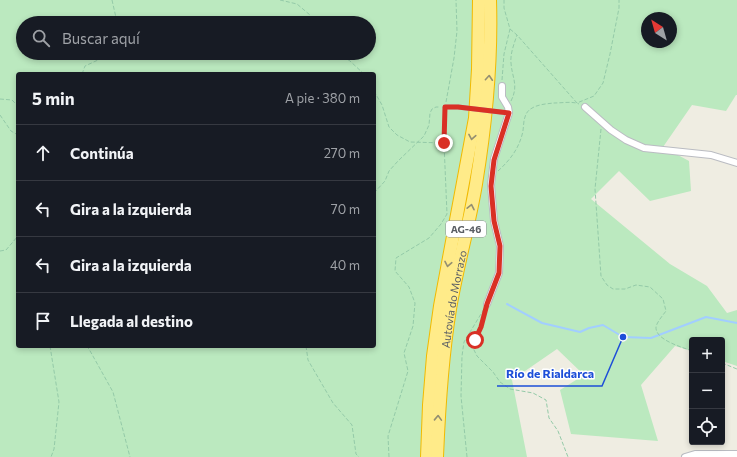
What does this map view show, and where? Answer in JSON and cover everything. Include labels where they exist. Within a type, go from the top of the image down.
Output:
[{"type":"highway","name":"Autovía do Morrazo","points":[[427,457],[433,356],[439,313],[475,118],[478,69],[479,0]]},
{"type":"highway","name":"Autovía do Morrazo","points":[[438,457],[438,414],[442,366],[450,309],[476,185],[486,115],[490,60],[490,0]]},
{"type":"street","points":[[487,304],[499,273],[500,246],[494,221],[491,186],[494,160],[509,110],[502,97],[502,86]]},
{"type":"street","points":[[585,107],[601,122],[626,140],[644,148],[711,155],[737,163]]},
{"type":"street","points":[[685,457],[695,454],[737,454]]},
{"type":"lane","points":[[445,107],[500,112],[509,110]]},
{"type":"path","points":[[112,0],[116,16]]},
{"type":"path","points":[[280,0],[297,4],[310,16]]},
{"type":"path","points":[[389,457],[388,436],[408,371],[404,353],[413,326],[415,303],[408,287],[395,271],[396,258],[429,238],[447,214],[444,143],[445,107],[454,58],[457,31],[456,0]]},
{"type":"path","points":[[502,86],[504,54],[510,29],[504,8],[504,0]]},
{"type":"path","points":[[492,174],[499,171],[513,157],[522,135],[525,115],[530,109],[541,105],[577,103],[594,96],[603,83],[619,8],[619,0]]},
{"type":"path","points":[[510,29],[577,103],[585,107]]},
{"type":"path","points":[[509,110],[516,84],[511,63],[512,51],[517,35]]},
{"type":"path","points":[[83,72],[85,66],[98,60]]},
{"type":"path","points":[[348,60],[362,72]]},
{"type":"path","points":[[376,94],[382,105],[389,127],[401,138],[417,143],[444,143]]},
{"type":"path","points":[[0,99],[12,100],[16,104]]},
{"type":"path","points":[[376,191],[385,181],[389,172],[398,161],[424,136],[429,125],[430,113],[432,109],[436,107],[445,107]]},
{"type":"path","points":[[0,115],[11,131],[16,134]]},
{"type":"path","points":[[601,122],[595,189],[601,276],[607,285],[613,289],[625,289],[636,285],[650,287],[663,299],[666,311],[656,326],[657,334],[662,339],[689,350]]},
{"type":"path","points":[[0,251],[6,250],[16,238]]},
{"type":"path","points":[[467,457],[461,396],[464,342],[487,304]]},
{"type":"path","points":[[487,304],[481,327],[473,348],[477,356],[505,386],[514,390],[533,393],[546,400],[549,418],[558,431],[568,457]]},
{"type":"path","points":[[50,348],[59,402],[54,449],[51,457]]},
{"type":"path","points":[[88,348],[113,392],[130,457]]},
{"type":"path","points":[[306,348],[308,360],[333,403],[352,425],[356,454],[359,457]]},
{"type":"path","points":[[725,364],[737,369]]},
{"type":"green space","points":[[0,0],[737,0],[737,95],[726,111],[692,105],[663,147],[689,161],[691,191],[650,201],[619,171],[591,199],[670,264],[707,286],[727,313],[737,310],[737,366],[725,362],[725,337],[689,337],[689,350],[675,346],[641,385],[658,441],[571,434],[560,390],[584,375],[557,349],[512,380],[527,457],[0,457]]},
{"type":"waterway","points":[[507,304],[542,323],[580,332],[589,328],[603,325],[623,337],[651,338],[706,317],[737,323]]},
{"type":"place","name":"Río de Rialdarca","points":[[623,337]]},
{"type":"route","points":[[444,143],[445,107],[458,107],[509,113],[494,160],[491,186],[494,221],[500,246],[499,273],[487,304],[481,327],[475,340]]}]
